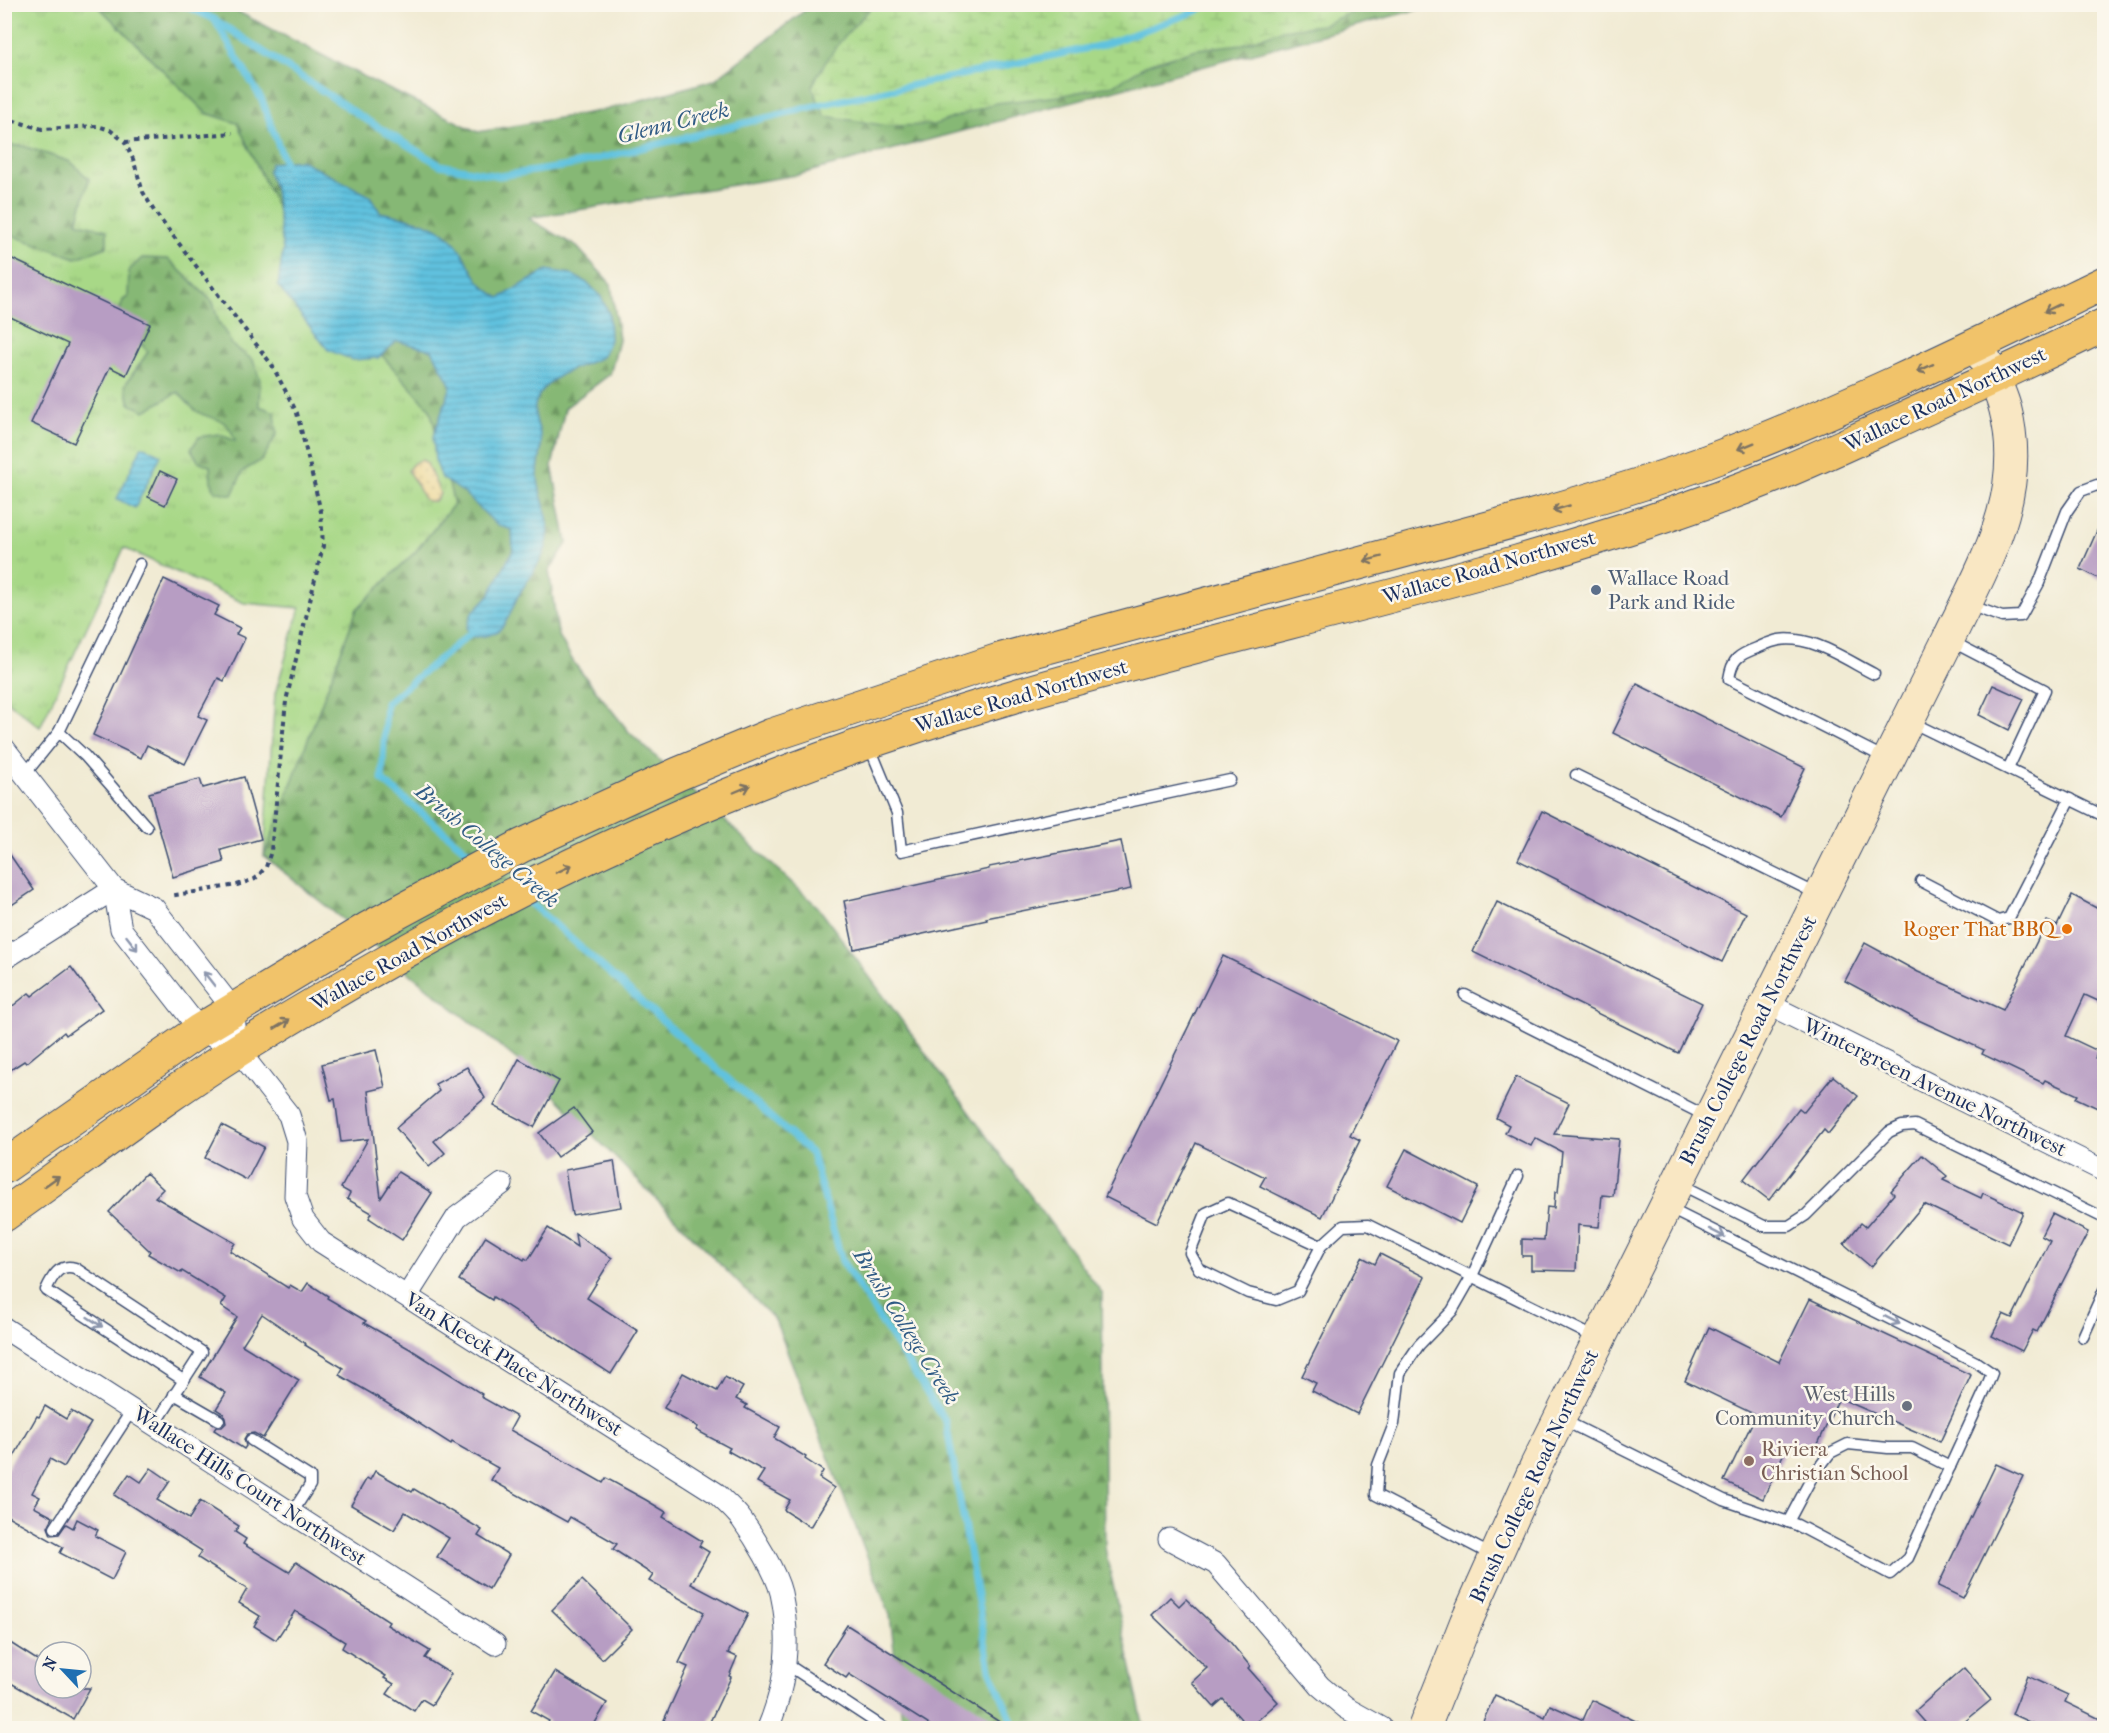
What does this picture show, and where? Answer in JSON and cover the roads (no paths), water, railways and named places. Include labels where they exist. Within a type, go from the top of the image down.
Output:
[{"type":"main road","name":"Wallace Road Northwest","points":[[4,1167],[200,1030],[367,929],[521,846],[678,774],[772,735],[999,660],[1510,522],[1617,491],[1718,458],[1807,422],[1978,344],[2104,283]]},
{"type":"main road","name":"Wallace Road Northwest","points":[[4,1215],[238,1050],[368,972],[462,919],[609,847],[756,784],[868,742],[1054,683],[1517,562],[1671,514],[1779,475],[1994,378],[2104,325]]},
{"type":"street","name":"Brush College Road Northwest","points":[[1424,1728],[1466,1622],[1559,1419],[1948,640],[2001,527],[2008,499],[2011,443],[2005,408],[1978,344]]},
{"type":"street","points":[[4,748],[114,889],[154,908],[233,1009],[238,1050]]},
{"type":"street","points":[[4,959],[114,889]]},
{"type":"street","points":[[114,889],[121,929],[200,1030],[238,1050]]},
{"type":"street","name":"Wintergreen Avenue Northwest","points":[[1766,1003],[2104,1171]]},
{"type":"street","name":"Van Kleeck Place Northwest","points":[[238,1050],[289,1115],[297,1141],[295,1196],[303,1219],[321,1242],[716,1493],[741,1518],[764,1554],[780,1591],[787,1632],[785,1671],[777,1706],[768,1728]]},
{"type":"street","points":[[407,1296],[457,1217],[502,1184]]},
{"type":"street","name":"Wallace Hills Court Northwest","points":[[4,1328],[495,1644]]},
{"type":"street","points":[[1169,1539],[1216,1564],[1320,1686],[1346,1708],[1382,1728]]},
{"type":"lane","points":[[1965,604],[2002,617],[2021,616],[2039,583],[2067,511],[2081,491],[2097,485],[2104,488]]},
{"type":"lane","points":[[25,774],[59,732],[140,564]]},
{"type":"lane","points":[[1874,674],[1815,645],[1798,640],[1779,640],[1741,654],[1731,665],[1729,680],[1888,760]]},
{"type":"lane","points":[[1948,640],[2045,690],[2008,769]]},
{"type":"lane","points":[[1908,720],[2104,816]]},
{"type":"lane","points":[[59,732],[85,756],[147,827]]},
{"type":"lane","points":[[868,742],[897,813],[901,851],[1230,780]]},
{"type":"lane","points":[[1576,775],[1820,895]]},
{"type":"lane","points":[[1921,881],[1998,921],[2009,918],[2070,799]]},
{"type":"lane","points":[[1465,995],[1709,1118]]},
{"type":"lane","points":[[1671,1195],[1764,1226],[1789,1226],[1806,1215],[1889,1132],[1902,1126],[1916,1125],[2104,1218]]},
{"type":"lane","points":[[1495,1557],[1376,1495],[1378,1465],[1394,1424],[1400,1373],[1419,1345],[1452,1311],[1472,1276],[1518,1176]]},
{"type":"lane","points":[[1559,1419],[1724,1500],[1788,1522],[1890,1574],[1908,1558],[1992,1373],[1976,1362],[1671,1195]]},
{"type":"lane","points":[[1321,1246],[1228,1203],[1206,1213],[1190,1253],[1199,1269],[1248,1293],[1276,1300],[1298,1291],[1321,1246],[1343,1226],[1368,1225],[1599,1340]]},
{"type":"lane","points":[[155,1425],[202,1352],[75,1268],[68,1266],[55,1272],[46,1290],[183,1380]]},
{"type":"lane","points":[[2083,1336],[2104,1290]]},
{"type":"lane","points":[[174,1394],[219,1420]]},
{"type":"lane","points":[[55,1527],[132,1410]]},
{"type":"lane","points":[[251,1440],[310,1477],[310,1485],[292,1513]]},
{"type":"lane","points":[[1788,1522],[1812,1477],[1830,1453],[1848,1444],[1912,1448],[1950,1467]]},
{"type":"lane","points":[[785,1671],[884,1728]]},
{"type":"water","points":[[301,160],[370,196],[380,212],[421,222],[441,231],[456,244],[483,286],[500,298],[547,270],[571,274],[589,284],[601,297],[609,314],[610,340],[602,357],[555,379],[547,385],[536,402],[535,415],[541,438],[538,479],[548,522],[547,545],[503,626],[492,634],[474,637],[466,629],[472,613],[490,594],[513,550],[512,530],[496,524],[463,492],[442,478],[435,460],[433,437],[451,386],[432,350],[397,341],[378,358],[353,360],[328,350],[278,286],[283,250],[275,190],[268,171],[271,163]]},
{"type":"water","points":[[142,446],[161,455],[135,508],[117,499]]},
{"type":"waterway","name":"Glenn Creek","points":[[182,4],[214,19],[365,119],[440,165],[499,176],[568,166],[823,104],[1103,45],[1197,11],[1206,4]]},
{"type":"waterway","name":"Brush College Creek","points":[[214,19],[262,100],[288,167]]},
{"type":"waterway","name":"Brush College Creek","points":[[477,628],[386,703],[382,780],[477,859]]},
{"type":"waterway","name":"Brush College Creek","points":[[525,899],[812,1154],[842,1261],[946,1422],[990,1669],[1015,1728]]},
{"type":"place","name":"Wallace Road Park and Ride","points":[[1596,590]]},
{"type":"place","name":"Roger That BBQ","points":[[2067,929]]},
{"type":"place","name":"West Hills Community Church","points":[[1907,1406]]},
{"type":"place","name":"Riviera Christian School","points":[[1749,1461]]}]
